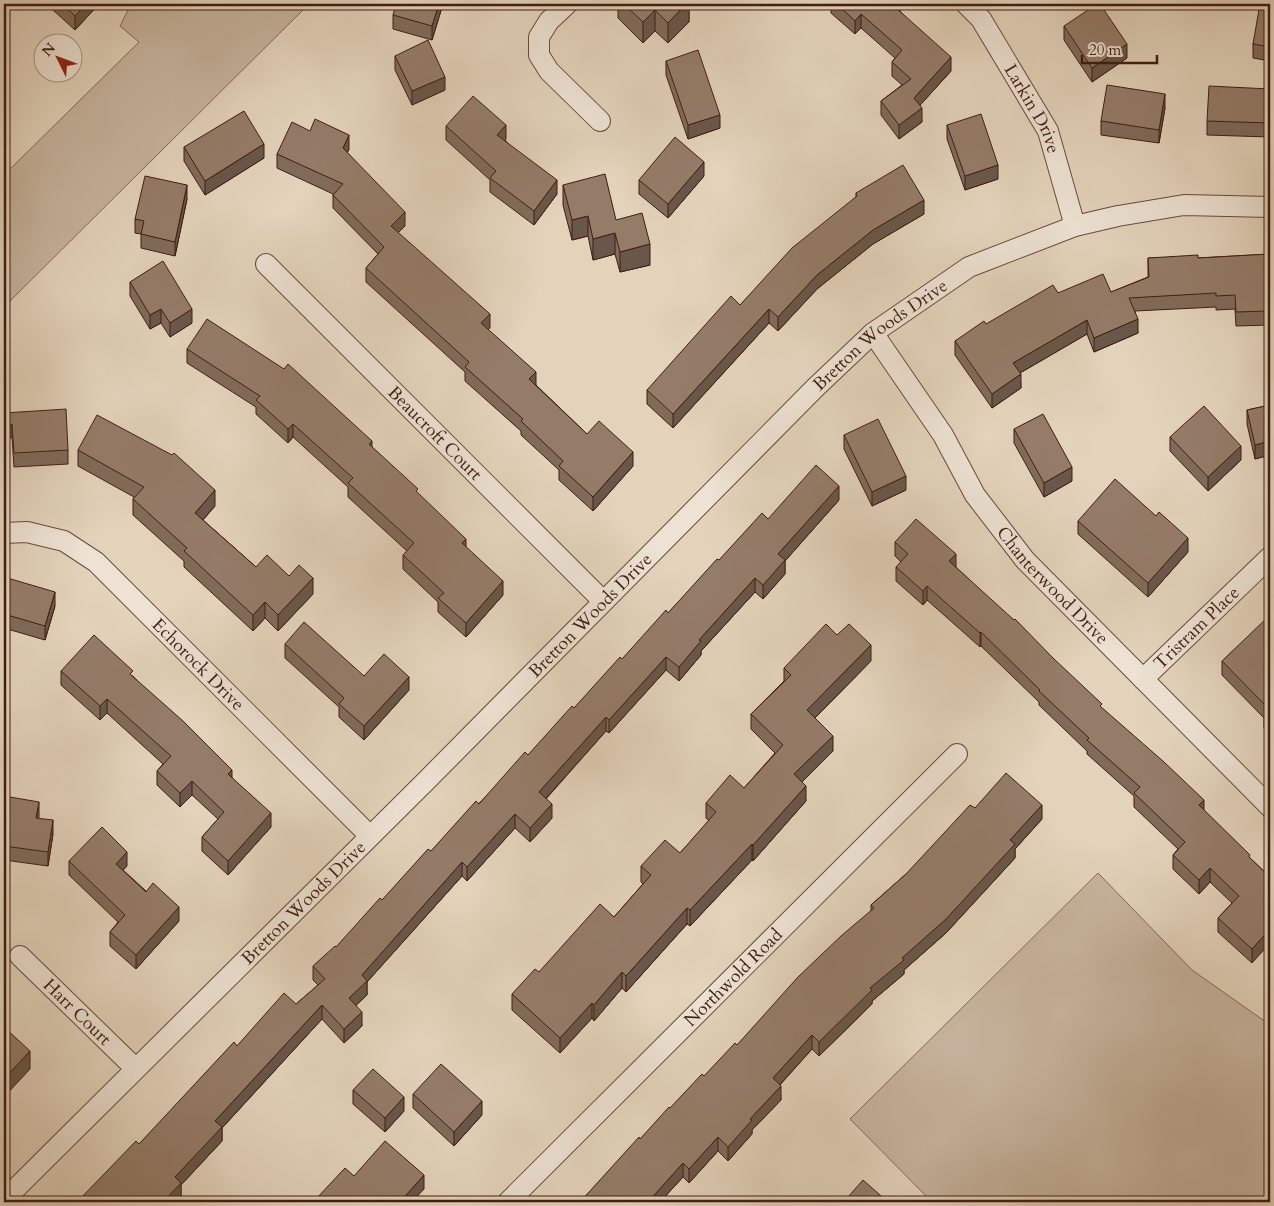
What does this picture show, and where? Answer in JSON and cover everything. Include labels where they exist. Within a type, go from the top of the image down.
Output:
[{"type":"street","points":[[566,4],[549,22],[539,37],[540,55],[548,71],[600,121]]},
{"type":"street","name":"Larkin Drive","points":[[966,4],[981,19],[1048,132],[1076,226]]},
{"type":"street","name":"Bretton Woods Drive","points":[[4,1200],[872,333],[969,267],[1076,226],[1118,216],[1184,205],[1270,207]]},
{"type":"street","name":"Beaucroft Court","points":[[266,264],[603,601]]},
{"type":"street","name":"Chanterwood Drive","points":[[872,333],[943,435],[975,496],[1025,560],[1270,807]]},
{"type":"street","name":"Echorock Drive","points":[[4,533],[27,532],[64,541],[96,562],[370,836]]},
{"type":"street","name":"Tristram Place","points":[[1143,679],[1270,557]]},
{"type":"street","name":"Northwold Road","points":[[508,1202],[958,754]]},
{"type":"street","name":"Harr Court","points":[[20,956],[135,1068]]},
{"type":"shaded area","points":[[131,4],[309,4],[4,307],[4,175],[139,42],[120,26]]},
{"type":"shaded area","points":[[1098,873],[1192,970],[1270,1023],[1270,1202],[932,1202],[850,1119]]},
{"type":"building","points":[[62,4],[86,4],[75,16]]},
{"type":"building","points":[[396,4],[439,4],[432,26],[393,15]]},
{"type":"building","points":[[624,4],[686,4],[668,23],[655,10],[643,22]]},
{"type":"building","points":[[837,4],[898,4],[895,7],[951,57],[914,98],[922,108],[899,125],[881,101],[911,79],[892,62],[902,50],[861,14],[855,21]]},
{"type":"building","points":[[1097,4],[1100,4],[1127,44],[1092,68],[1064,26]]},
{"type":"building","points":[[1260,4],[1270,4],[1270,47],[1253,44]]},
{"type":"building","points":[[428,40],[445,77],[412,91],[395,56]]},
{"type":"building","points":[[698,50],[720,115],[688,125],[666,61]]},
{"type":"building","points":[[1107,85],[1165,94],[1159,130],[1101,121]]},
{"type":"building","points":[[1209,86],[1270,89],[1270,123],[1207,121]]},
{"type":"building","points":[[473,96],[506,125],[497,135],[557,180],[534,211],[490,178],[496,171],[446,126]]},
{"type":"building","points":[[244,111],[264,144],[205,181],[184,147]]},
{"type":"building","points":[[981,114],[998,165],[965,176],[947,125]]},
{"type":"building","points":[[315,119],[349,135],[343,148],[405,212],[391,226],[490,314],[481,323],[536,372],[529,379],[587,434],[599,421],[633,452],[593,497],[559,466],[563,461],[521,421],[523,419],[465,367],[469,362],[366,268],[384,247],[333,195],[343,184],[277,154],[292,122],[310,131]]},
{"type":"building","points":[[675,137],[704,162],[668,204],[639,180]]},
{"type":"building","points":[[903,165],[924,200],[873,230],[817,275],[778,317],[769,309],[673,414],[647,390],[731,296],[740,305],[792,248],[857,196],[856,193]]},
{"type":"building","points":[[605,174],[616,220],[642,213],[650,244],[620,252],[615,233],[593,239],[588,216],[572,220],[563,185]]},
{"type":"building","points":[[145,176],[187,185],[175,242],[141,234],[144,221],[135,219]]},
{"type":"building","points":[[1270,254],[1270,311],[1236,312],[1235,295],[1216,296],[1216,293],[1129,298],[1138,319],[1094,338],[1087,320],[1013,363],[1021,374],[992,394],[955,341],[984,321],[986,324],[1053,285],[1058,293],[1103,274],[1111,292],[1149,277],[1148,258],[1198,255],[1198,258]]},
{"type":"building","points":[[163,261],[192,309],[170,323],[161,309],[150,315],[130,282]]},
{"type":"building","points":[[207,319],[284,369],[288,364],[372,441],[369,444],[418,489],[416,491],[466,539],[462,543],[503,581],[466,623],[438,598],[444,593],[403,555],[414,543],[348,483],[353,478],[293,424],[288,429],[256,400],[260,396],[187,349]]},
{"type":"building","points":[[1270,405],[1270,441],[1255,445],[1247,410]]},
{"type":"building","points":[[1204,406],[1241,446],[1208,477],[1170,437]]},
{"type":"building","points":[[66,409],[68,450],[14,453],[12,424],[4,427],[4,413]]},
{"type":"building","points":[[1043,414],[1072,467],[1044,483],[1014,429]]},
{"type":"building","points":[[97,415],[172,455],[174,453],[215,490],[195,513],[256,567],[267,555],[289,576],[299,565],[313,578],[278,615],[265,602],[253,615],[184,551],[187,548],[133,499],[144,487],[78,450]]},
{"type":"building","points":[[878,419],[906,476],[872,492],[844,435]]},
{"type":"building","points":[[816,465],[839,486],[778,554],[785,560],[763,585],[755,578],[699,640],[701,641],[679,667],[666,657],[609,720],[606,717],[539,792],[552,804],[530,828],[515,814],[467,867],[462,862],[362,975],[367,981],[349,998],[362,1012],[344,1029],[322,1005],[215,1121],[222,1127],[175,1177],[181,1183],[163,1202],[77,1202],[136,1141],[139,1144],[234,1042],[237,1046],[284,993],[296,1004],[325,979],[313,966],[336,947],[428,849],[431,851],[476,801],[479,804],[525,752],[528,755],[572,706],[574,708],[620,657],[622,659],[666,610],[668,613],[762,513],[768,519]]},
{"type":"building","points":[[1115,479],[1156,516],[1159,512],[1188,538],[1148,583],[1078,521]]},
{"type":"building","points":[[916,519],[956,554],[949,561],[1015,619],[1102,704],[1100,706],[1204,800],[1199,805],[1270,877],[1270,929],[1252,949],[1218,918],[1239,896],[1210,868],[1199,880],[1173,855],[1185,842],[1134,793],[1140,787],[1087,740],[1089,738],[981,632],[927,586],[923,591],[896,567],[908,554],[895,542]]},
{"type":"building","points":[[4,577],[55,592],[45,626],[4,614]]},
{"type":"building","points":[[1269,616],[1270,720],[1264,714],[1269,709],[1222,661]]},
{"type":"building","points":[[304,622],[364,676],[384,654],[409,677],[364,726],[339,704],[344,698],[285,644]]},
{"type":"building","points":[[826,624],[837,635],[849,624],[871,645],[807,710],[833,736],[794,774],[806,786],[753,845],[690,910],[687,908],[626,976],[622,972],[594,1005],[592,1003],[560,1038],[512,994],[535,969],[539,972],[600,904],[614,917],[651,875],[641,866],[665,840],[680,853],[716,812],[706,803],[730,775],[744,788],[783,745],[751,714],[791,675],[784,668]]},
{"type":"building","points":[[94,635],[133,671],[130,674],[183,721],[232,770],[228,774],[271,813],[228,861],[202,837],[224,812],[192,781],[180,793],[157,771],[171,756],[107,699],[100,706],[61,671]]},
{"type":"building","points":[[1006,773],[1042,805],[1010,840],[1015,844],[946,919],[902,958],[904,960],[870,988],[872,990],[819,1042],[812,1035],[773,1078],[781,1086],[750,1119],[752,1120],[728,1147],[718,1137],[689,1169],[683,1163],[648,1202],[580,1202],[639,1137],[640,1139],[669,1107],[702,1074],[704,1076],[735,1043],[737,1045],[798,977],[874,908],[871,905],[906,874],[970,805],[975,808]]},
{"type":"building","points":[[4,796],[39,802],[36,818],[53,820],[48,852],[4,846]]},
{"type":"building","points":[[102,827],[127,852],[116,864],[146,892],[153,883],[179,907],[136,955],[110,932],[125,915],[69,861]]},
{"type":"building","points":[[4,1027],[30,1051],[4,1079]]},
{"type":"building","points":[[441,1064],[482,1101],[454,1132],[413,1094]]},
{"type":"building","points":[[373,1069],[404,1097],[385,1118],[353,1090]]},
{"type":"building","points":[[385,1141],[424,1175],[400,1202],[309,1202],[313,1198],[315,1200],[345,1168],[354,1176]]},
{"type":"building","points":[[863,1180],[888,1202],[854,1202],[848,1197]]}]
